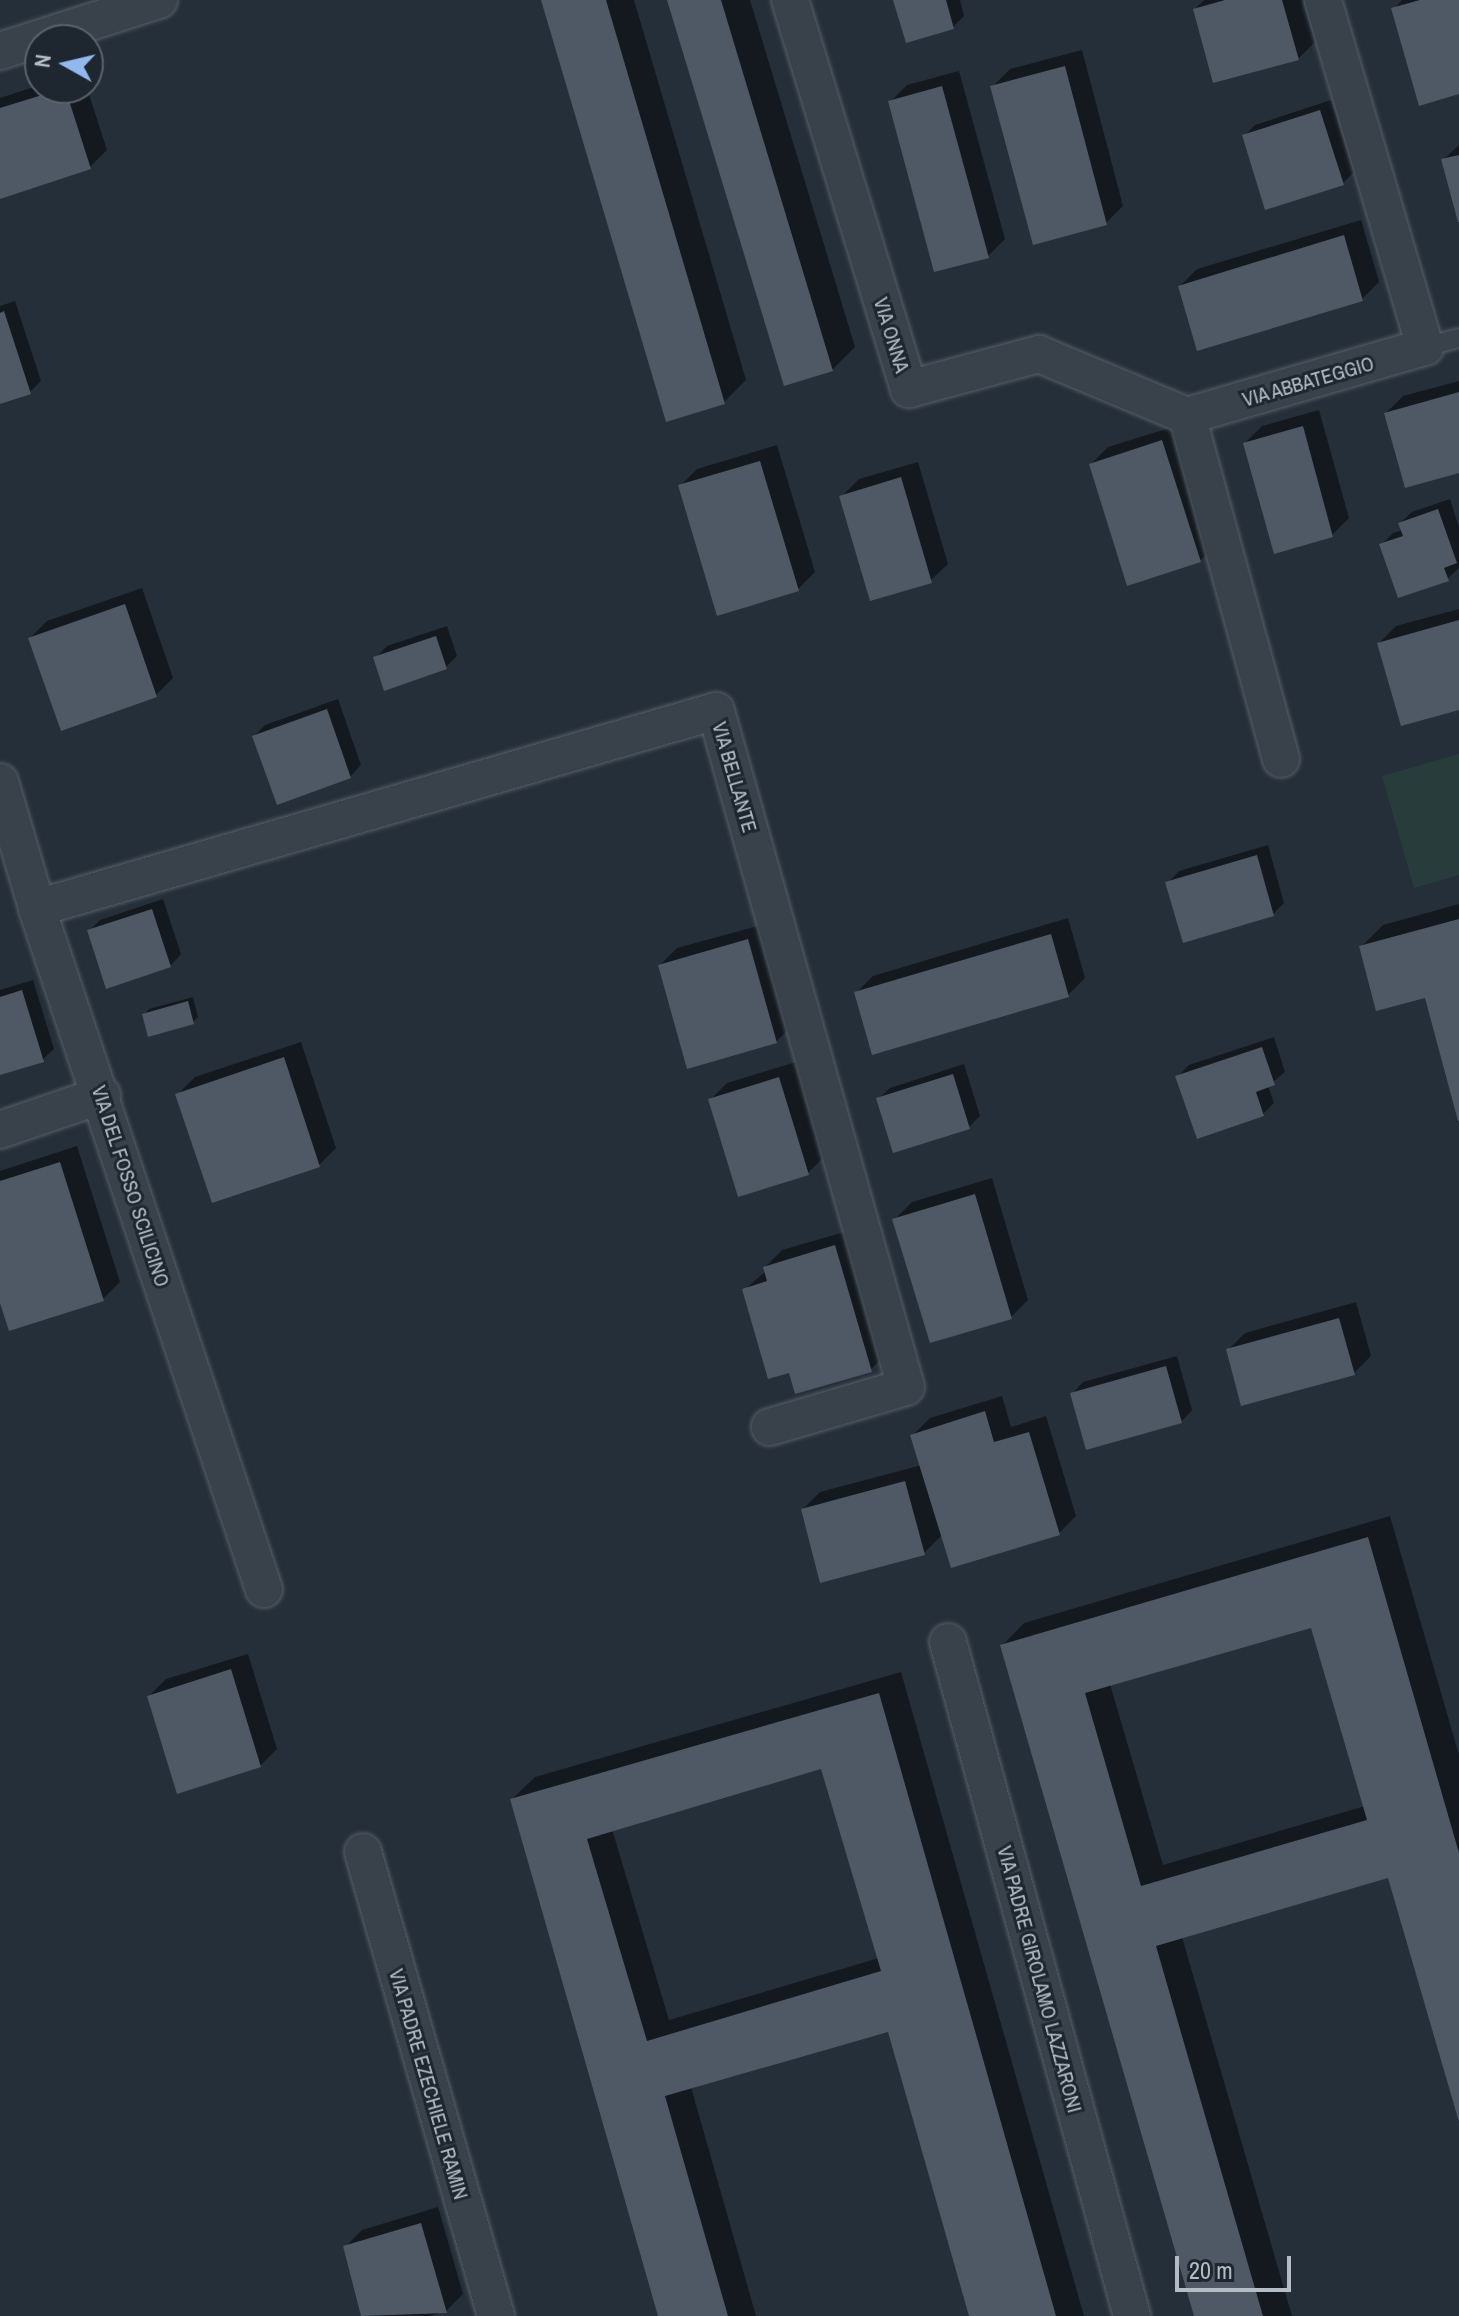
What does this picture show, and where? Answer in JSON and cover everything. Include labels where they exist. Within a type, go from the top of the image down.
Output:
[{"type":"street","points":[[0,51],[159,0]]},
{"type":"street","name":"VIA ONNA","points":[[790,0],[909,389],[1039,354],[1187,416]]},
{"type":"street","points":[[1323,0],[1425,347]]},
{"type":"street","name":"VIA ABBATEGGIO","points":[[1187,416],[1425,347]]},
{"type":"street","points":[[1187,416],[1281,759]]},
{"type":"street","name":"VIA BELLANTE","points":[[37,908],[716,711],[906,1387],[770,1427]]},
{"type":"street","name":"VIA DEL FOSSO SCILICINO","points":[[0,782],[37,908],[102,1095],[264,1589]]},
{"type":"street","points":[[0,1130],[102,1095]]},
{"type":"street","name":"VIA PADRE GIROLAMO LAZZARONI","points":[[948,1642],[1132,2316]]},
{"type":"street","name":"VIA PADRE EZECHIELE RAMIN","points":[[363,1852],[496,2316]]},
{"type":"lane","points":[[1425,347],[1459,338]]},
{"type":"green space","points":[[1459,754],[1459,875],[1414,888],[1382,776]]},
{"type":"building","points":[[541,0],[606,0],[725,404],[666,422]]},
{"type":"building","points":[[667,0],[721,0],[833,371],[784,386]]},
{"type":"building","points":[[893,0],[946,0],[954,29],[906,43]]},
{"type":"building","points":[[1225,0],[1282,0],[1299,60],[1213,83],[1193,9]]},
{"type":"building","points":[[1420,0],[1459,0],[1459,94],[1419,106],[1391,8]]},
{"type":"building","points":[[1065,66],[1107,225],[1033,245],[990,86]]},
{"type":"building","points":[[942,86],[989,258],[934,272],[888,101]]},
{"type":"building","points":[[24,101],[24,104],[70,104],[91,169],[0,199],[0,108]]},
{"type":"building","points":[[1320,110],[1344,185],[1265,210],[1242,135]]},
{"type":"building","points":[[1459,155],[1459,222],[1458,222],[1441,159]]},
{"type":"building","points":[[1344,235],[1363,301],[1197,351],[1178,286]]},
{"type":"building","points":[[4,311],[31,394],[0,404],[0,313]]},
{"type":"building","points":[[1459,392],[1459,473],[1405,488],[1384,413]]},
{"type":"building","points":[[1303,426],[1333,537],[1274,554],[1243,443]]},
{"type":"building","points":[[1162,440],[1201,562],[1127,586],[1089,464]]},
{"type":"building","points":[[760,461],[799,591],[717,616],[678,485]]},
{"type":"building","points":[[901,477],[932,583],[870,601],[839,496]]},
{"type":"building","points":[[1438,509],[1457,563],[1444,568],[1449,581],[1398,598],[1379,544],[1403,536],[1398,523]]},
{"type":"building","points":[[125,604],[157,697],[61,731],[28,638]]},
{"type":"building","points":[[1459,620],[1459,710],[1401,726],[1377,643]]},
{"type":"building","points":[[436,636],[447,669],[384,691],[373,657]]},
{"type":"building","points":[[327,709],[351,778],[277,805],[252,736]]},
{"type":"building","points":[[1257,855],[1274,916],[1183,943],[1165,882]]},
{"type":"building","points":[[152,909],[171,967],[106,989],[87,930]]},
{"type":"building","points":[[1459,919],[1458,1121],[1425,998],[1376,1011],[1359,946]]},
{"type":"building","points":[[1051,934],[1069,997],[872,1055],[854,992]]},
{"type":"building","points":[[748,939],[777,1043],[687,1069],[658,965]]},
{"type":"building","points":[[22,990],[44,1062],[0,1075],[0,997]]},
{"type":"building","points":[[188,1001],[194,1024],[148,1037],[142,1014]]},
{"type":"building","points":[[1262,1047],[1275,1085],[1256,1092],[1264,1116],[1197,1139],[1175,1076]]},
{"type":"building","points":[[284,1057],[320,1167],[212,1203],[175,1094]]},
{"type":"building","points":[[953,1074],[970,1129],[893,1153],[876,1098]]},
{"type":"building","points":[[779,1077],[809,1175],[738,1197],[708,1099]]},
{"type":"building","points":[[60,1162],[104,1301],[9,1331],[0,1303],[0,1181]]},
{"type":"building","points":[[975,1194],[1012,1319],[930,1343],[892,1219]]},
{"type":"building","points":[[835,1245],[872,1372],[795,1394],[789,1373],[768,1379],[742,1289],[767,1281],[763,1267]]},
{"type":"building","points":[[1339,1318],[1355,1375],[1241,1406],[1226,1349]]},
{"type":"building","points":[[1166,1366],[1182,1423],[1086,1450],[1070,1393]]},
{"type":"building","points":[[985,1411],[994,1442],[1029,1432],[1060,1535],[951,1568],[910,1435]]},
{"type":"building","points":[[905,1481],[925,1555],[820,1583],[801,1509]]},
{"type":"building","points":[[1368,1537],[1459,1853],[1459,2122],[1388,1878],[1156,1946],[1263,2316],[1194,2316],[1000,1645]],"holes":[[[1311,1628],[1367,1820],[1141,1886],[1085,1693]]]},
{"type":"building","points":[[231,1669],[261,1767],[177,1794],[147,1696]]},
{"type":"building","points":[[879,1693],[1056,2316],[969,2316],[888,2032],[665,2096],[728,2316],[658,2316],[510,1799]],"holes":[[[821,1769],[881,1971],[647,2041],[587,1839]]]},
{"type":"building","points":[[421,2223],[447,2313],[361,2316],[343,2246]]}]
